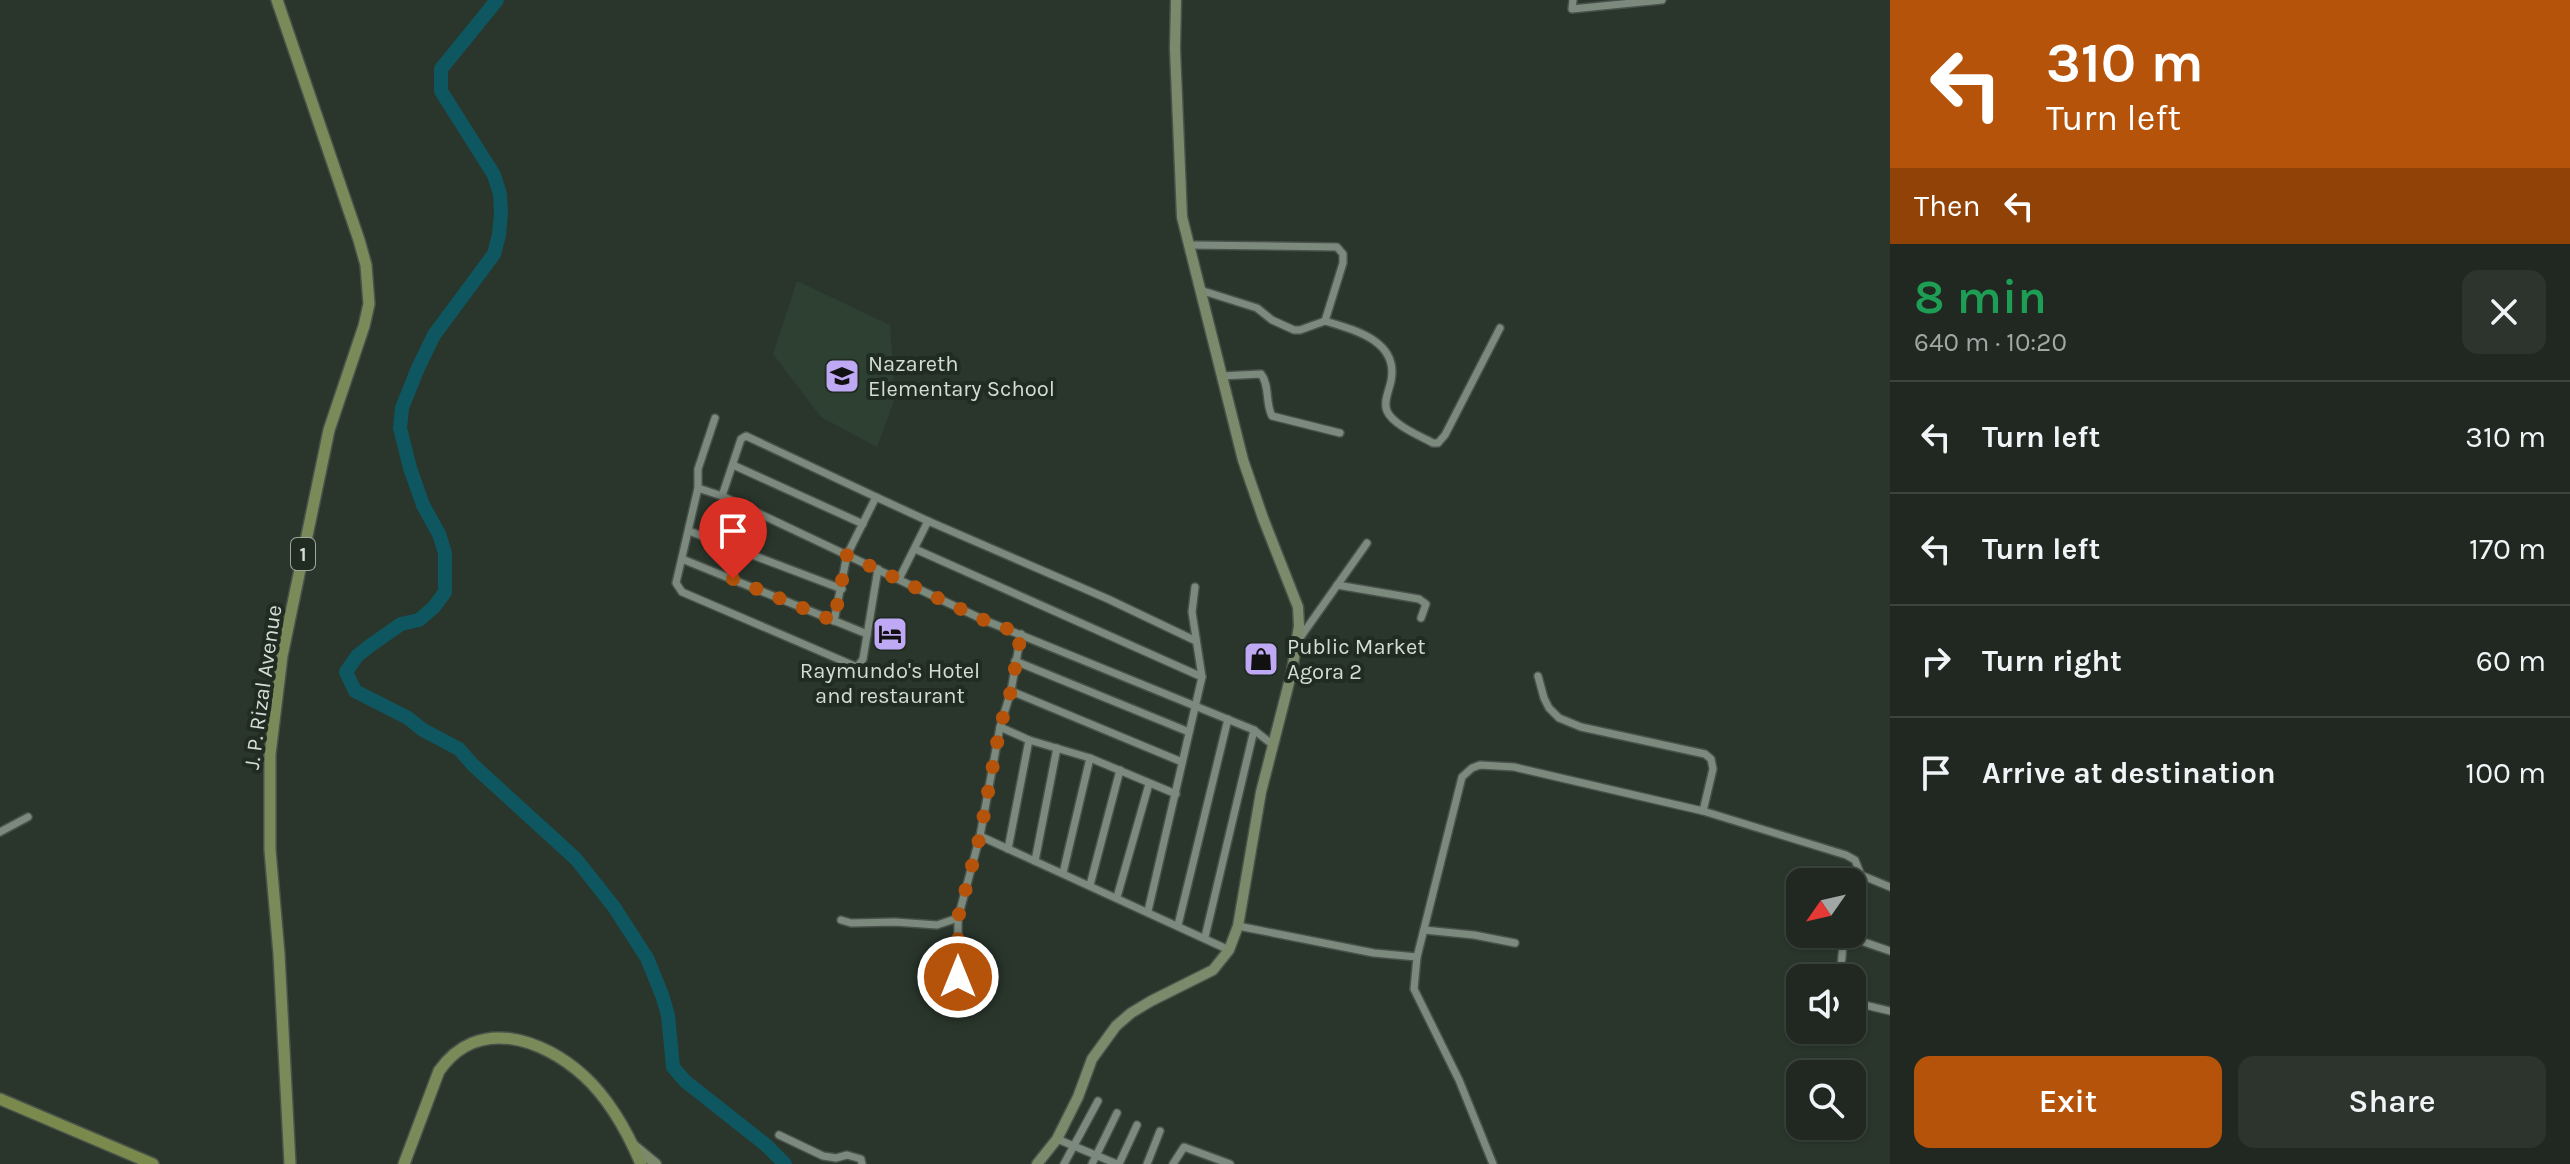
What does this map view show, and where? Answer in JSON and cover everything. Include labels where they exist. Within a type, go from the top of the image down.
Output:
[{"type":"highway","points":[[0,1099],[153,1164]]},
{"type":"main road","name":"J. P. Rizal Avenue","points":[[277,0],[359,240],[366,265],[369,295],[364,326],[329,430],[282,656],[273,725],[269,789],[270,850],[290,1164]]},
{"type":"main road","points":[[1037,1164],[1057,1139],[1103,1040],[1131,1013],[1213,970],[1229,950],[1238,926],[1254,827],[1296,644],[1298,607],[1243,460],[1182,217],[1176,0]]},
{"type":"main road","points":[[404,1164],[439,1071],[447,1060],[470,1042],[493,1037],[543,1049],[583,1076],[615,1114],[641,1164]]},
{"type":"main road","points":[[633,1145],[656,1164]]},
{"type":"street","points":[[1573,0],[1572,9],[1662,0]]},
{"type":"street","points":[[1189,245],[1337,247],[1343,254],[1343,263],[1325,321]]},
{"type":"street","points":[[1200,290],[1257,308],[1272,320],[1294,330],[1325,321],[1366,336],[1383,347],[1387,351],[1392,372],[1385,404],[1387,412],[1396,421],[1433,443],[1438,443],[1445,435],[1500,328]]},
{"type":"street","points":[[1222,376],[1261,374],[1265,378],[1272,416],[1340,433]]},
{"type":"street","points":[[715,418],[698,469],[698,488],[676,583],[682,592],[852,667],[862,663],[878,569]]},
{"type":"street","points":[[722,496],[741,439],[746,436],[1196,641]]},
{"type":"street","points":[[733,465],[863,524]]},
{"type":"street","points":[[698,488],[722,496],[984,620],[1254,730],[1273,745]]},
{"type":"street","points":[[834,621],[847,555],[876,497]]},
{"type":"street","points":[[899,579],[928,521]]},
{"type":"street","points":[[689,531],[842,589]]},
{"type":"street","points":[[1296,644],[1367,543]]},
{"type":"street","points":[[915,549],[1202,677]]},
{"type":"street","points":[[682,559],[867,634]]},
{"type":"street","points":[[1337,585],[1419,599],[1426,604],[1421,618]]},
{"type":"street","points":[[1148,911],[1202,677],[1192,612],[1195,587]]},
{"type":"street","points":[[940,1005],[955,994],[958,983],[958,918],[980,836],[1021,634]]},
{"type":"street","points":[[1015,661],[1189,732]]},
{"type":"street","points":[[1538,676],[1549,708],[1559,718],[1581,727],[1705,754],[1711,759],[1713,769],[1703,811]]},
{"type":"street","points":[[1011,691],[1182,762]]},
{"type":"street","points":[[1178,925],[1228,719]]},
{"type":"street","points":[[1000,727],[1029,740],[1090,758],[1176,794]]},
{"type":"street","points":[[1205,937],[1254,730]]},
{"type":"street","points":[[1008,849],[1029,740]]},
{"type":"street","points":[[1035,861],[1057,748]]},
{"type":"street","points":[[1063,873],[1090,758]]},
{"type":"street","points":[[1493,1164],[1459,1080],[1414,989],[1417,957],[1462,777],[1472,768],[1490,764],[1514,767],[1703,811],[1846,855],[1855,860],[1857,868]]},
{"type":"street","points":[[1090,885],[1120,770]]},
{"type":"street","points":[[1117,897],[1149,784]]},
{"type":"street","points":[[0,832],[28,817]]},
{"type":"street","points":[[980,836],[1229,950]]},
{"type":"street","points":[[1866,878],[1890,887]]},
{"type":"street","points":[[841,920],[851,923],[937,925],[958,918]]},
{"type":"street","points":[[1238,926],[1374,953],[1417,957]]},
{"type":"street","points":[[1424,930],[1515,943]]},
{"type":"street","points":[[1866,943],[1890,951]]},
{"type":"street","points":[[1866,1005],[1890,1011]]},
{"type":"street","points":[[1064,1164],[1098,1101]]},
{"type":"street","points":[[1092,1164],[1117,1113]]},
{"type":"street","points":[[1057,1139],[1118,1164],[1137,1125]]},
{"type":"street","points":[[1147,1164],[1160,1131]]},
{"type":"street","points":[[779,1135],[823,1156],[836,1158],[847,1155],[861,1159],[862,1164]]},
{"type":"street","points":[[1173,1164],[1184,1147],[1228,1164]]},
{"type":"street","points":[[1198,1164],[1202,1154]]},
{"type":"shaded area","name":"Nazareth Elementary School","points":[[797,281],[890,325],[895,398],[877,447],[821,417],[773,354]]},
{"type":"waterway","points":[[497,0],[441,69],[441,91],[494,175],[500,194],[499,235],[494,254],[434,335],[402,408],[400,428],[423,505],[439,534],[445,553],[445,592],[419,620],[401,624],[357,656],[346,672],[355,691],[459,749],[576,859],[614,907],[647,958],[668,1015],[673,1067],[685,1081],[766,1145],[785,1164]]},
{"type":"place","name":"Nazareth Elementary School","points":[[842,376]]},
{"type":"place","name":"Raymundo's Hotel and restaurant","points":[[890,634]]},
{"type":"place","name":"Public Market Agora 2","points":[[1261,659]]},
{"type":"route","points":[[733,579],[834,621],[847,555],[984,620],[1021,634],[980,836],[958,918],[958,977]]}]
